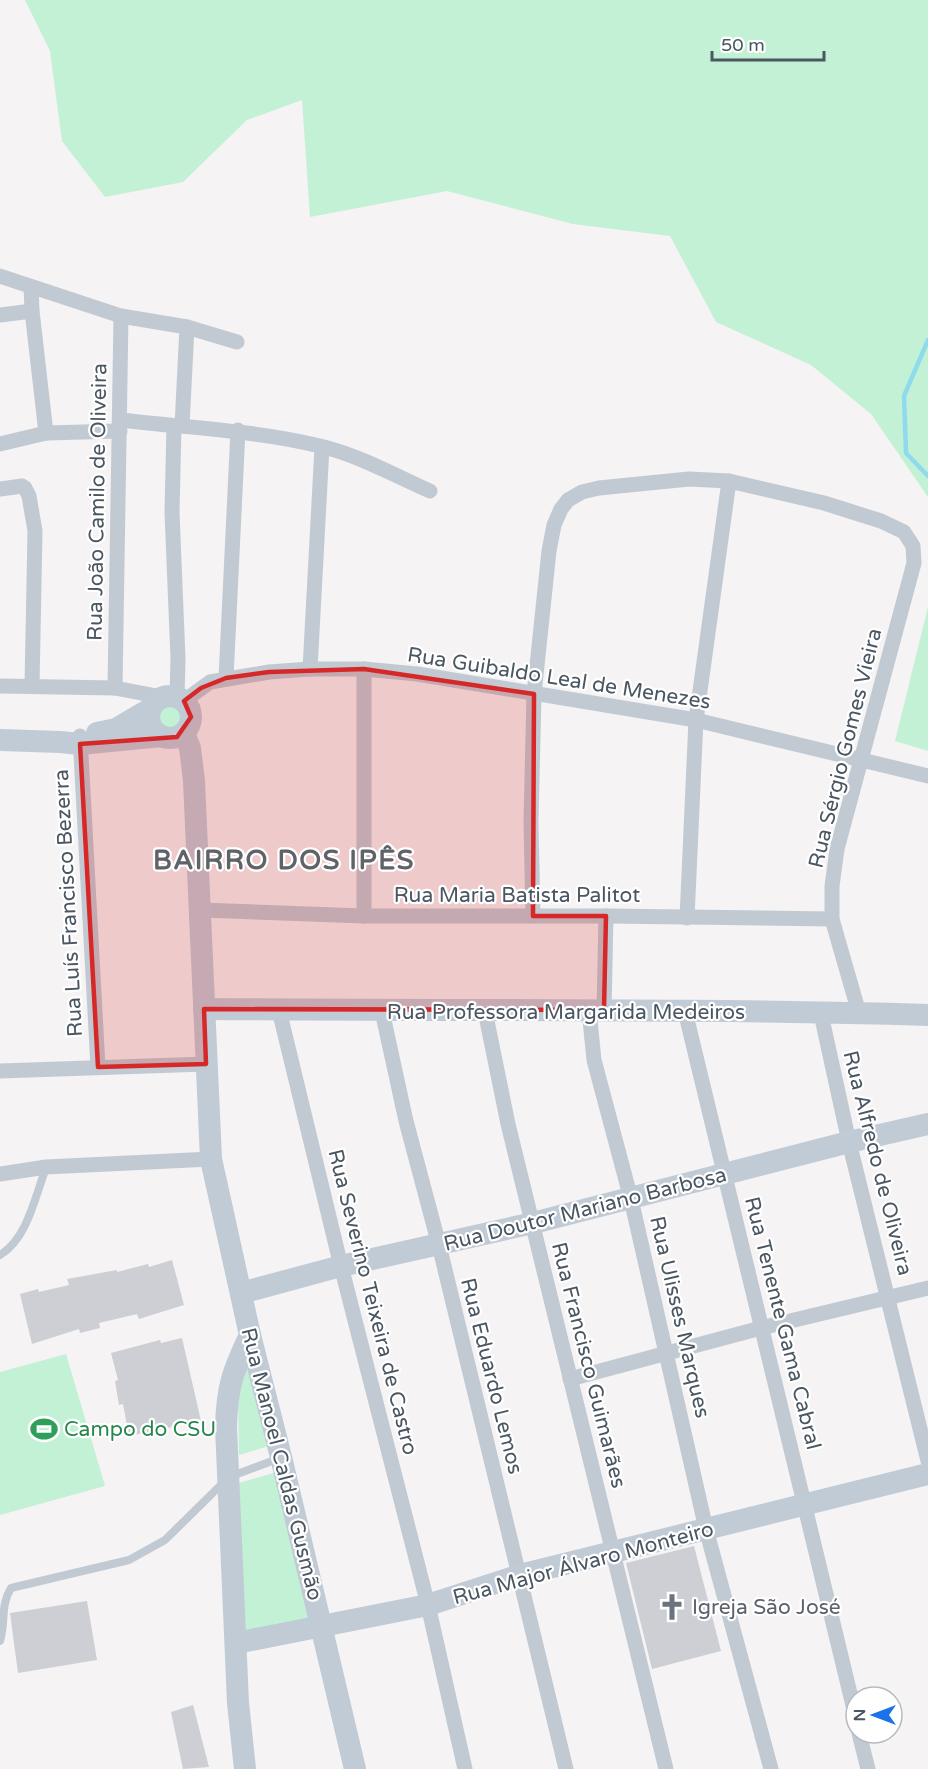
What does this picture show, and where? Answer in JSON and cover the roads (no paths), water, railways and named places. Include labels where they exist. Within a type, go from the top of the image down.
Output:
[{"type":"main road","points":[[73,740],[116,729],[168,701],[189,708],[191,717],[184,733],[169,738],[155,732],[151,725],[168,701]]},
{"type":"main road","name":"Rua Manoel Caldas Gusmão","points":[[184,733],[192,762],[201,910],[211,1159],[250,1335],[355,1769]]},
{"type":"main road","points":[[0,740],[73,740],[162,736]]},
{"type":"main road","name":"Rua Professora Margarida Medeiros","points":[[204,1009],[597,1010],[928,1015]]},
{"type":"main road","name":"Rua Doutor Mariano Barbosa","points":[[241,1293],[341,1266],[533,1223],[928,1124]]},
{"type":"main road","points":[[245,1769],[238,1703],[230,1477],[226,1427],[229,1386],[233,1370],[250,1335]]},
{"type":"main road","name":"Rua Major Álvaro Monteiro","points":[[236,1643],[428,1605],[519,1575],[928,1474]]},
{"type":"street","points":[[0,276],[121,316],[187,327],[237,342]]},
{"type":"street","points":[[31,287],[46,433]]},
{"type":"street","points":[[0,315],[32,311]]},
{"type":"street","name":"Rua João Camilo de Oliveira","points":[[115,688],[121,316]]},
{"type":"street","points":[[0,686],[115,688],[168,701],[178,659],[172,512],[187,327]]},
{"type":"street","points":[[0,444],[46,433],[120,425],[238,430],[322,447],[372,465],[430,491]]},
{"type":"street","points":[[225,678],[238,430]]},
{"type":"street","points":[[310,669],[322,447]]},
{"type":"street","points":[[533,916],[531,822],[534,694],[549,551],[554,525],[561,509],[568,500],[582,492],[598,488],[688,479],[729,481],[696,720],[687,918]]},
{"type":"street","name":"Rua Sérgio Gomes Vieira","points":[[729,481],[824,503],[881,521],[904,532],[914,546],[914,564],[835,860],[832,885],[832,919],[859,1013]]},
{"type":"street","points":[[0,489],[12,486],[26,488],[35,531],[32,686]]},
{"type":"street","name":"Rua Guibaldo Leal de Menezes","points":[[168,701],[210,682],[225,678],[310,669],[364,669],[417,674],[696,720],[928,776]]},
{"type":"street","points":[[364,669],[364,916]]},
{"type":"street","name":"Rua Luís Francisco Bezerra","points":[[73,740],[98,1068]]},
{"type":"street","name":"Rua Maria Batista Palitot","points":[[201,910],[364,916],[832,919]]},
{"type":"street","name":"Rua Ulisses Marques","points":[[606,916],[594,1060],[631,1198],[706,1529],[771,1769]]},
{"type":"street","name":"Rua Severino Teixeira de Castro","points":[[279,1010],[341,1266],[428,1605],[465,1769]]},
{"type":"street","name":"Rua Eduardo Lemos","points":[[382,1011],[406,1121],[439,1245],[566,1769]]},
{"type":"street","name":"Rua Francisco Guimarães","points":[[485,1011],[508,1124],[666,1769]]},
{"type":"street","name":"Rua Tenente Gama Cabral","points":[[685,1011],[848,1685]]},
{"type":"street","name":"Rua Alfredo de Oliveira","points":[[821,1014],[849,1142],[928,1461]]},
{"type":"street","points":[[0,1071],[206,1064]]},
{"type":"street","points":[[0,1174],[46,1167],[211,1159]]},
{"type":"street","points":[[570,1379],[761,1328],[928,1288]]},
{"type":"street","points":[[862,1745],[868,1769]]},
{"type":"lane","points":[[0,1255],[10,1248],[20,1235],[46,1167]]},
{"type":"lane","points":[[0,1641],[4,1630],[2,1606],[11,1588],[129,1560],[143,1554],[165,1540],[230,1477],[281,1457]]},
{"type":"waterway","points":[[928,340],[904,396],[906,453],[928,476]]},
{"type":"place","name":"Campo do CSU","points":[[44,1429]]},
{"type":"place","name":"Igreja São José","points":[[672,1607]]},
{"type":"district","name":"BAIRRO DOS IPÊS","points":[[284,860]]}]
